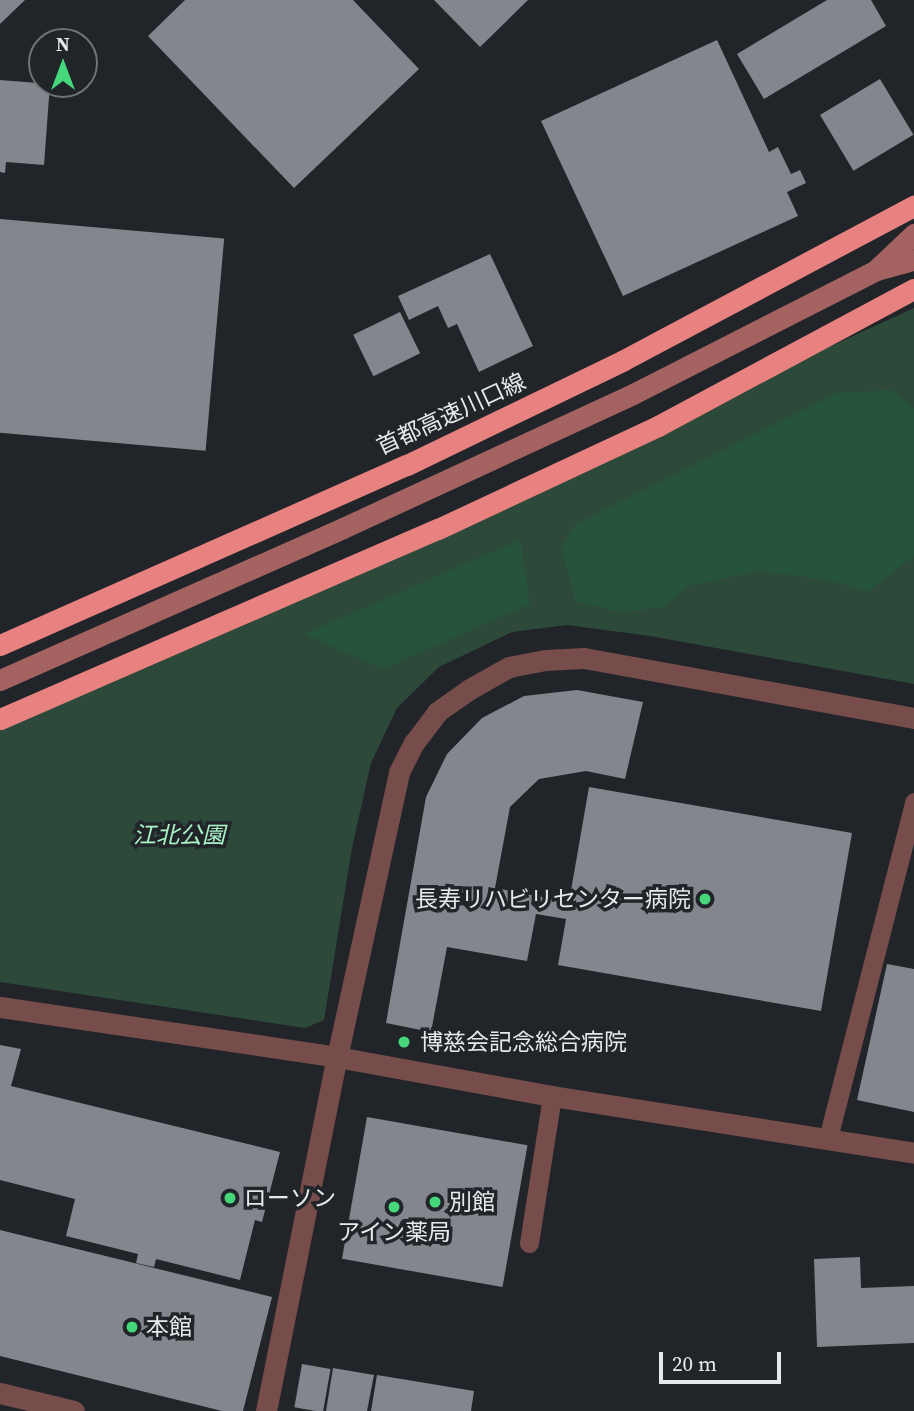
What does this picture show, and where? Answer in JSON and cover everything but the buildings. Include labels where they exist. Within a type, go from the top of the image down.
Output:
[{"type":"highway","name":"首都高速川口線","points":[[0,645],[419,459],[622,361],[914,206]]},
{"type":"highway","points":[[0,719],[438,529],[610,449],[914,289]]},
{"type":"street","points":[[876,270],[914,234]]},
{"type":"street","points":[[0,680],[343,528],[620,400],[876,270],[914,260]]},
{"type":"street","points":[[266,1411],[337,1057],[399,772],[414,743],[437,712],[468,690],[509,667],[545,660],[584,658],[914,718]]},
{"type":"street","points":[[0,1007],[337,1057],[552,1096],[914,1153]]},
{"type":"street","points":[[0,1393],[74,1411]]},
{"type":"lane","points":[[828,1138],[914,802]]},
{"type":"lane","points":[[529,1243],[552,1096]]},
{"type":"green space","name":"江北公園","points":[[914,308],[914,684],[650,636],[567,625],[512,632],[439,667],[397,708],[371,763],[352,848],[324,1020],[305,1028],[0,982],[0,727]]},
{"type":"green space","points":[[892,390],[914,408],[914,556],[867,592],[829,580],[759,571],[688,586],[663,607],[621,612],[576,601],[562,548],[575,525],[837,393]]},
{"type":"green space","points":[[520,540],[530,604],[383,669],[305,634]]},
{"type":"place","name":"長寿リハビリセンター病院","points":[[705,899]]},
{"type":"place","name":"博慈会記念総合病院","points":[[404,1042]]},
{"type":"place","name":"ローソン","points":[[230,1198]]},
{"type":"place","name":"別館","points":[[435,1202]]},
{"type":"place","name":"アイン薬局","points":[[394,1207]]},
{"type":"place","name":"本館","points":[[132,1327]]}]
